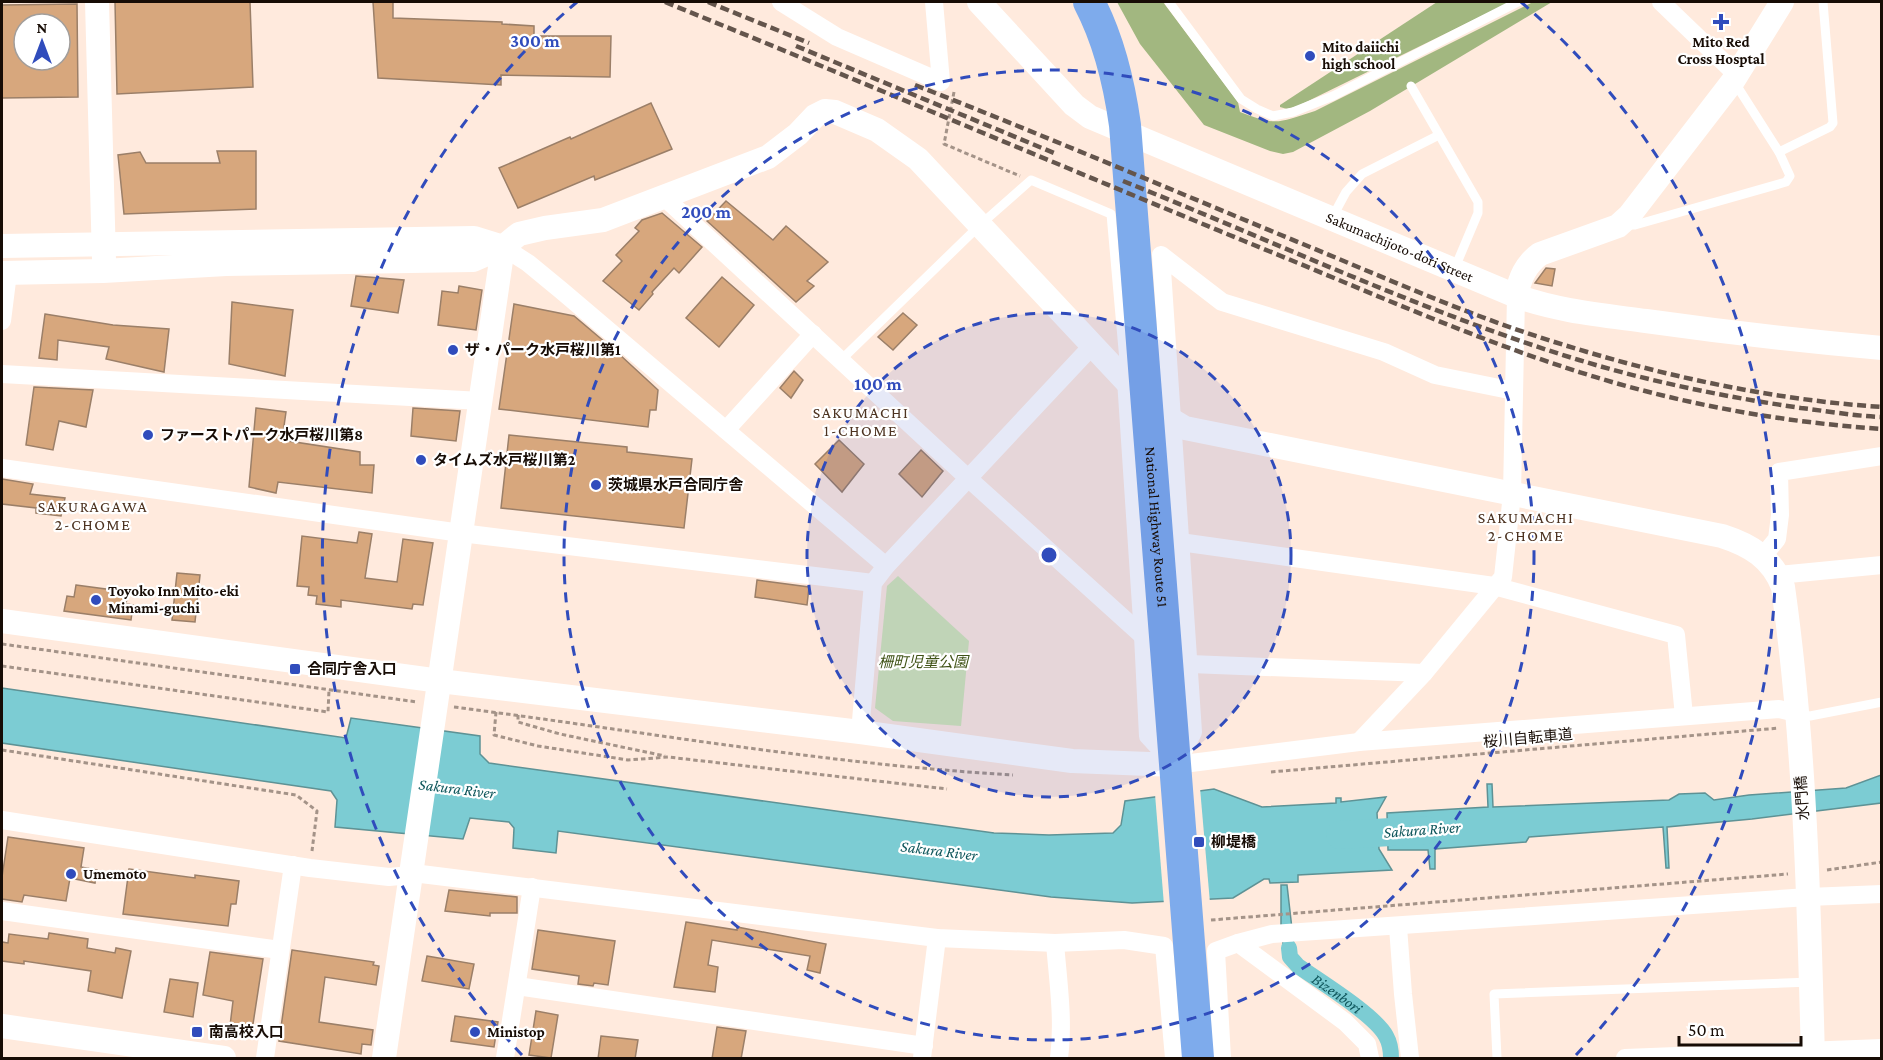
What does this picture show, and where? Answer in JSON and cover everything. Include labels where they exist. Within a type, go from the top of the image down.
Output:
[{"type":"highway","name":"National Highway Route 51","points":[[1089,2],[1100,25],[1115,72],[1123,108],[1128,148],[1179,661],[1176,776],[1198,1059]]},
{"type":"street","points":[[97,2],[103,271]]},
{"type":"street","points":[[782,2],[837,37],[941,81],[934,2]]},
{"type":"street","name":"Sakumachijoto-dori Street","points":[[979,2],[1074,105],[1090,117],[1516,296],[1562,309],[1673,325],[1775,339],[1881,348]]},
{"type":"street","points":[[1661,2],[1735,78]]},
{"type":"street","points":[[1359,742],[1424,673],[1503,577],[1512,494],[1516,296],[1519,279],[1532,260],[1540,254],[1618,226],[1642,202],[1735,78],[1782,2]]},
{"type":"street","points":[[2,321],[5,273],[103,271],[226,264],[473,260],[503,247],[519,234],[603,220],[768,157],[798,134],[814,116],[825,111],[835,112],[877,130],[918,159],[1155,410],[1185,428],[1722,536],[1744,543],[1763,556],[1778,575],[1881,565]]},
{"type":"street","points":[[664,197],[969,479],[1143,636]]},
{"type":"street","points":[[2,246],[474,238],[503,247],[562,291],[886,566]]},
{"type":"street","points":[[384,1059],[503,247]]},
{"type":"street","points":[[1424,673],[1179,661],[1180,542],[1161,255],[1222,302],[1384,352],[1435,375],[1514,391]]},
{"type":"street","points":[[726,430],[813,334]]},
{"type":"street","points":[[860,732],[873,583],[886,566],[1093,345]]},
{"type":"street","points":[[2,374],[481,401]]},
{"type":"street","points":[[1126,380],[1148,736],[1176,776]]},
{"type":"street","points":[[1763,556],[1777,539],[1780,515],[1779,472],[1881,456]]},
{"type":"street","points":[[2,468],[461,533],[873,583]]},
{"type":"street","points":[[1180,542],[1494,586],[1676,635],[1684,716]]},
{"type":"street","name":"水門橋","points":[[1778,575],[1783,587],[1786,607],[1797,724],[1807,878],[1813,1055]]},
{"type":"street","points":[[2,621],[437,701],[860,732],[1176,776],[1359,742],[1779,709],[1797,724]]},
{"type":"street","points":[[2,820],[293,865],[389,877],[412,864],[532,887],[937,938],[1054,943],[1124,940],[1164,946],[1174,1059]]},
{"type":"street","points":[[265,1059],[293,865]]},
{"type":"street","points":[[1222,1059],[1216,951],[1272,934],[1398,927],[1807,878],[1881,894]]},
{"type":"street","points":[[506,1059],[532,887]]},
{"type":"street","points":[[2,911],[280,950]]},
{"type":"street","points":[[1398,927],[1410,1059]]},
{"type":"street","points":[[517,986],[923,1052],[937,938]]},
{"type":"street","points":[[1054,943],[1060,1006],[1059,1059]]},
{"type":"street","points":[[1238,943],[1345,1022],[1367,1044],[1370,1059]]},
{"type":"street","points":[[2,1026],[224,1059]]},
{"type":"street","points":[[1625,1059],[1813,1055],[1881,1048]]},
{"type":"lane","points":[[1169,2],[1241,99],[1257,110],[1274,116],[1293,112],[1333,96],[1518,2]]},
{"type":"lane","points":[[1779,152],[1830,127],[1833,123],[1824,2]]},
{"type":"lane","points":[[1618,226],[1635,225],[1786,182],[1790,176],[1779,152],[1735,78]]},
{"type":"lane","points":[[1411,86],[1478,202],[1478,213],[1454,270]]},
{"type":"lane","points":[[1332,218],[1346,192],[1362,174],[1439,135]]},
{"type":"lane","points":[[841,360],[980,225],[1031,180],[1111,214],[1126,380]]},
{"type":"lane","points":[[1797,724],[1810,716],[1881,702]]},
{"type":"lane","points":[[1497,1059],[1494,994],[1810,982]]},
{"type":"path","points":[[955,88],[944,144],[1031,180]]},
{"type":"path","points":[[2,644],[329,690],[437,701],[496,712],[787,753],[948,771],[1019,775]]},
{"type":"path","points":[[2,666],[328,712],[329,690]]},
{"type":"path","points":[[496,712],[495,735],[538,746],[628,760],[668,757]]},
{"type":"path","points":[[518,715],[518,722],[560,734],[668,757],[947,789]]},
{"type":"path","name":"桜川自転車道","points":[[1264,772],[1797,724]]},
{"type":"path","points":[[2,750],[296,795],[317,811],[314,837]]},
{"type":"path","points":[[1188,916],[1807,878],[1881,862]]},
{"type":"green space","points":[[1117,2],[1163,2],[1238,102],[1240,112],[1277,121],[1315,111],[1533,2],[1552,2],[1370,111],[1293,152],[1283,154],[1204,125],[1140,44]]},
{"type":"green space","points":[[1437,2],[1510,2],[1298,106],[1287,109],[1280,107],[1280,105]]},
{"type":"green space","name":"柵町児童公園","points":[[898,576],[969,641],[961,726],[893,721],[875,708],[887,586]]},
{"type":"water","points":[[2,688],[346,738],[351,718],[480,736],[480,754],[489,763],[994,833],[1049,835],[1113,833],[1121,825],[1125,801],[1214,789],[1262,807],[1336,803],[1336,798],[1341,798],[1341,802],[1386,797],[1377,813],[1379,849],[1392,870],[1298,875],[1298,882],[1270,883],[1269,879],[1264,879],[1233,898],[1132,903],[1051,897],[558,831],[556,853],[513,848],[514,828],[509,822],[470,818],[463,839],[335,827],[337,800],[331,791],[2,743]]},
{"type":"water","points":[[1881,775],[1881,803],[1667,827],[1669,868],[1666,868],[1663,827],[1529,837],[1526,842],[1435,849],[1435,869],[1430,869],[1428,850],[1388,850],[1387,813],[1488,807],[1487,784],[1492,784],[1493,807],[1669,800],[1679,794],[1705,793],[1714,800],[1749,795],[1846,788]]},
{"type":"water","points":[[1281,885],[1287,885],[1295,955],[1302,962],[1293,969],[1285,958],[1281,929]]},
{"type":"pier","points":[[1200,788],[1210,903],[1164,905],[1155,794]]},
{"type":"building","points":[[115,2],[250,2],[253,87],[117,94]]},
{"type":"building","points":[[373,2],[393,2],[393,18],[502,22],[502,24],[534,26],[534,36],[611,36],[610,77],[501,75],[501,85],[378,78]]},
{"type":"building","points":[[77,4],[78,97],[2,98],[2,5]]},
{"type":"building","points":[[651,103],[672,149],[595,180],[594,176],[518,208],[499,168]]},
{"type":"building","points":[[217,151],[256,151],[256,209],[124,214],[118,155],[140,152],[146,163],[220,163]]},
{"type":"building","points":[[726,201],[773,240],[786,226],[828,262],[807,281],[814,286],[796,302],[707,221]]},
{"type":"building","points":[[662,213],[702,247],[679,273],[674,268],[639,310],[603,281],[622,261],[616,255],[639,231],[635,228],[642,220]]},
{"type":"building","points":[[1546,268],[1555,269],[1552,286],[1535,283]]},
{"type":"building","points":[[356,276],[404,280],[398,313],[351,306]]},
{"type":"building","points":[[722,277],[754,305],[719,347],[686,318]]},
{"type":"building","points":[[459,286],[482,290],[476,330],[438,325],[442,291],[458,293]]},
{"type":"building","points":[[232,302],[293,310],[285,376],[229,364]]},
{"type":"building","points":[[514,304],[574,316],[619,354],[658,390],[656,410],[650,410],[648,427],[499,409]]},
{"type":"building","points":[[903,313],[917,325],[893,350],[878,337]]},
{"type":"building","points":[[45,314],[113,325],[169,329],[164,372],[106,359],[109,347],[58,340],[57,360],[39,358]]},
{"type":"building","points":[[794,371],[803,380],[791,398],[780,388]]},
{"type":"building","points":[[34,387],[93,390],[86,427],[59,421],[53,450],[26,445]]},
{"type":"building","points":[[256,408],[286,412],[282,440],[360,452],[360,465],[374,465],[372,493],[278,482],[276,493],[249,487]]},
{"type":"building","points":[[413,408],[460,411],[456,441],[411,436]]},
{"type":"building","name":"茨城県水戸合同庁舎","points":[[509,435],[627,447],[627,452],[692,459],[684,528],[501,508]]},
{"type":"building","points":[[839,440],[864,464],[842,492],[815,464]]},
{"type":"building","points":[[921,450],[943,471],[922,497],[899,474]]},
{"type":"building","points":[[2,479],[33,484],[30,494],[65,498],[61,516],[36,513],[36,508],[2,504]]},
{"type":"building","points":[[359,532],[372,534],[365,578],[397,582],[403,539],[433,543],[423,605],[413,604],[412,609],[341,600],[341,607],[316,604],[317,596],[308,595],[309,587],[297,586],[302,536],[357,543]]},
{"type":"building","points":[[177,573],[200,575],[195,622],[172,620]]},
{"type":"building","points":[[757,580],[809,587],[807,605],[755,597]]},
{"type":"building","name":"Toyoko Inn Mito-eki Minami-guchi","points":[[76,585],[128,592],[126,604],[133,605],[131,620],[64,611],[67,596],[74,597]]},
{"type":"building","points":[[8,837],[84,848],[81,867],[97,870],[95,883],[70,878],[66,901],[24,895],[22,902],[2,899],[2,877]]},
{"type":"building","points":[[129,869],[239,881],[236,904],[231,904],[228,926],[123,914]]},
{"type":"building","points":[[449,890],[517,897],[517,913],[490,913],[490,916],[445,911]]},
{"type":"building","points":[[686,922],[737,930],[737,927],[826,944],[820,973],[807,970],[810,956],[712,940],[708,965],[718,967],[715,992],[674,987]]},
{"type":"building","points":[[538,930],[615,941],[608,985],[578,984],[579,976],[532,969]]},
{"type":"building","points":[[49,933],[88,939],[87,948],[115,953],[116,948],[131,951],[122,998],[88,991],[91,971],[24,961],[24,964],[2,961],[2,942],[8,943],[9,934],[48,939]]},
{"type":"building","points":[[292,950],[374,962],[373,965],[379,966],[376,985],[325,977],[319,1022],[373,1030],[371,1045],[362,1044],[361,1054],[279,1041]]},
{"type":"building","points":[[210,952],[263,959],[251,1037],[229,1034],[233,1001],[203,995]]},
{"type":"building","points":[[427,956],[474,964],[469,989],[422,981]]},
{"type":"building","points":[[170,979],[198,983],[193,1017],[164,1012]]},
{"type":"building","points":[[536,1011],[558,1015],[551,1058],[529,1055]]},
{"type":"building","name":"Ministop","points":[[455,1016],[498,1022],[494,1047],[451,1041]]},
{"type":"building","points":[[717,1027],[746,1031],[741,1059],[712,1059]]},
{"type":"building","points":[[601,1036],[638,1040],[635,1059],[598,1059]]},
{"type":"waterway","name":"Sakura River","points":[[1340,835],[1425,830]]},
{"type":"waterway","name":"Bizenbori","points":[[1289,948],[1290,957],[1298,966],[1371,1018],[1386,1036],[1391,1058]]},
{"type":"railway","points":[[665,2],[1386,300],[1525,354],[1651,393],[1716,407],[1815,423],[1882,429]]},
{"type":"railway","points":[[708,2],[809,43]]},
{"type":"railway","points":[[796,46],[1054,153]]},
{"type":"railway","points":[[915,85],[1463,310],[1559,344],[1650,369],[1742,389],[1835,403],[1882,407]]},
{"type":"railway","points":[[1123,181],[1407,299],[1579,360],[1717,394],[1851,415],[1882,417]]},
{"type":"place","name":"Mito Red Cross Hosptal","points":[[1721,22]]},
{"type":"place","name":"Mito daiichi high school","points":[[1310,56]]},
{"type":"place","name":"ザ・パーク水戸桜川第1","points":[[453,350]]},
{"type":"place","name":"ファーストパーク水戸桜川第8","points":[[148,435]]},
{"type":"place","name":"タイムズ水戸桜川第2","points":[[421,460]]},
{"type":"place","name":"茨城県水戸合同庁舎","points":[[596,485]]},
{"type":"place","name":"Toyoko Inn Mito-eki Minami-guchi","points":[[96,600]]},
{"type":"place","name":"合同庁舎入口","points":[[295,669]]},
{"type":"place","name":"柳堤橋","points":[[1199,842]]},
{"type":"place","name":"Umemoto","points":[[71,874]]},
{"type":"place","name":"南高校入口","points":[[197,1032]]},
{"type":"place","name":"Ministop","points":[[475,1032]]},
{"type":"district","name":"SAKUMACHI 1-CHOME","points":[[861,421]]},
{"type":"district","name":"SAKURAGAWA 2-CHOME","points":[[93,515]]},
{"type":"district","name":"SAKUMACHI 2-CHOME","points":[[1526,526]]}]
